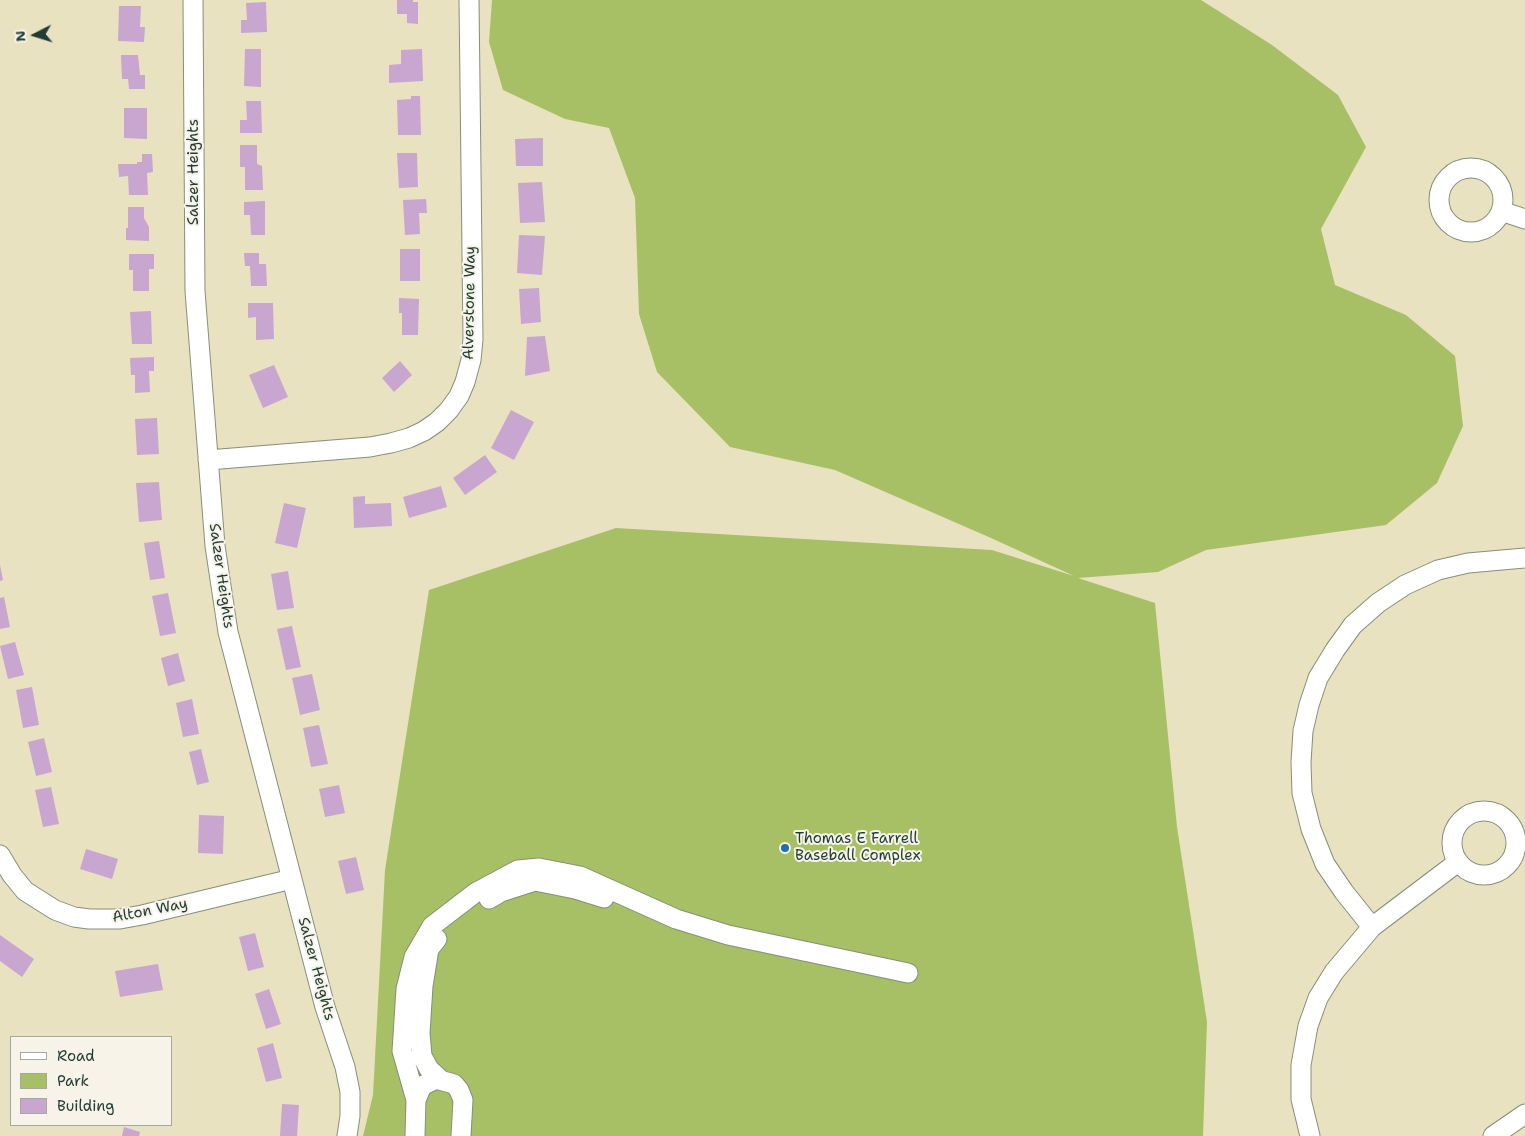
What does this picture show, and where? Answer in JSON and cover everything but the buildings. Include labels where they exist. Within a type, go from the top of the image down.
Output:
[{"type":"street","name":"Salzer Heights","points":[[193,0],[195,291],[215,546],[228,632],[324,1006],[345,1067],[350,1092],[350,1116],[347,1136]]},
{"type":"street","name":"Alverstone Way","points":[[208,460],[370,447],[391,443],[424,431],[449,410],[459,396],[471,360],[473,340],[469,0]]},
{"type":"street","points":[[1502,211],[1525,219]]},
{"type":"street","points":[[1372,927],[1344,892],[1325,864],[1311,829],[1302,793],[1301,762],[1304,732],[1309,704],[1318,678],[1334,650],[1354,625],[1378,603],[1405,585],[1438,570],[1468,563],[1525,558]]},
{"type":"street","name":"Alton Way","points":[[0,855],[12,875],[25,891],[55,910],[89,919],[120,919],[142,915],[292,879]]},
{"type":"street","points":[[1310,1136],[1301,1098],[1301,1065],[1308,1026],[1318,998],[1334,972],[1372,927],[1458,862]]},
{"type":"street","points":[[415,1136],[416,1100],[402,1051],[406,989],[414,957],[432,926],[475,893],[518,870],[539,868],[580,876],[676,918]]},
{"type":"street","points":[[441,1080],[429,1069],[422,1056],[420,1033],[429,949],[451,921],[501,892],[535,881],[575,889],[728,935],[908,973]]},
{"type":"street","points":[[416,1100],[422,1086],[436,1079],[454,1084],[463,1100],[461,1136]]},
{"type":"street","points":[[1493,1136],[1525,1114]]},
{"type":"green space","points":[[492,0],[1201,0],[1272,45],[1338,95],[1366,147],[1321,229],[1335,285],[1406,315],[1455,356],[1463,426],[1437,483],[1386,525],[1206,550],[1158,572],[1078,578],[1155,603],[1177,827],[1207,1022],[1203,1136],[363,1136],[373,1095],[385,870],[429,590],[616,528],[992,550],[1074,576],[835,470],[730,447],[657,372],[639,314],[635,198],[609,128],[565,119],[503,90],[489,42]]},
{"type":"place","name":"Thomas E Farrell Baseball Complex","points":[[785,848]]}]
